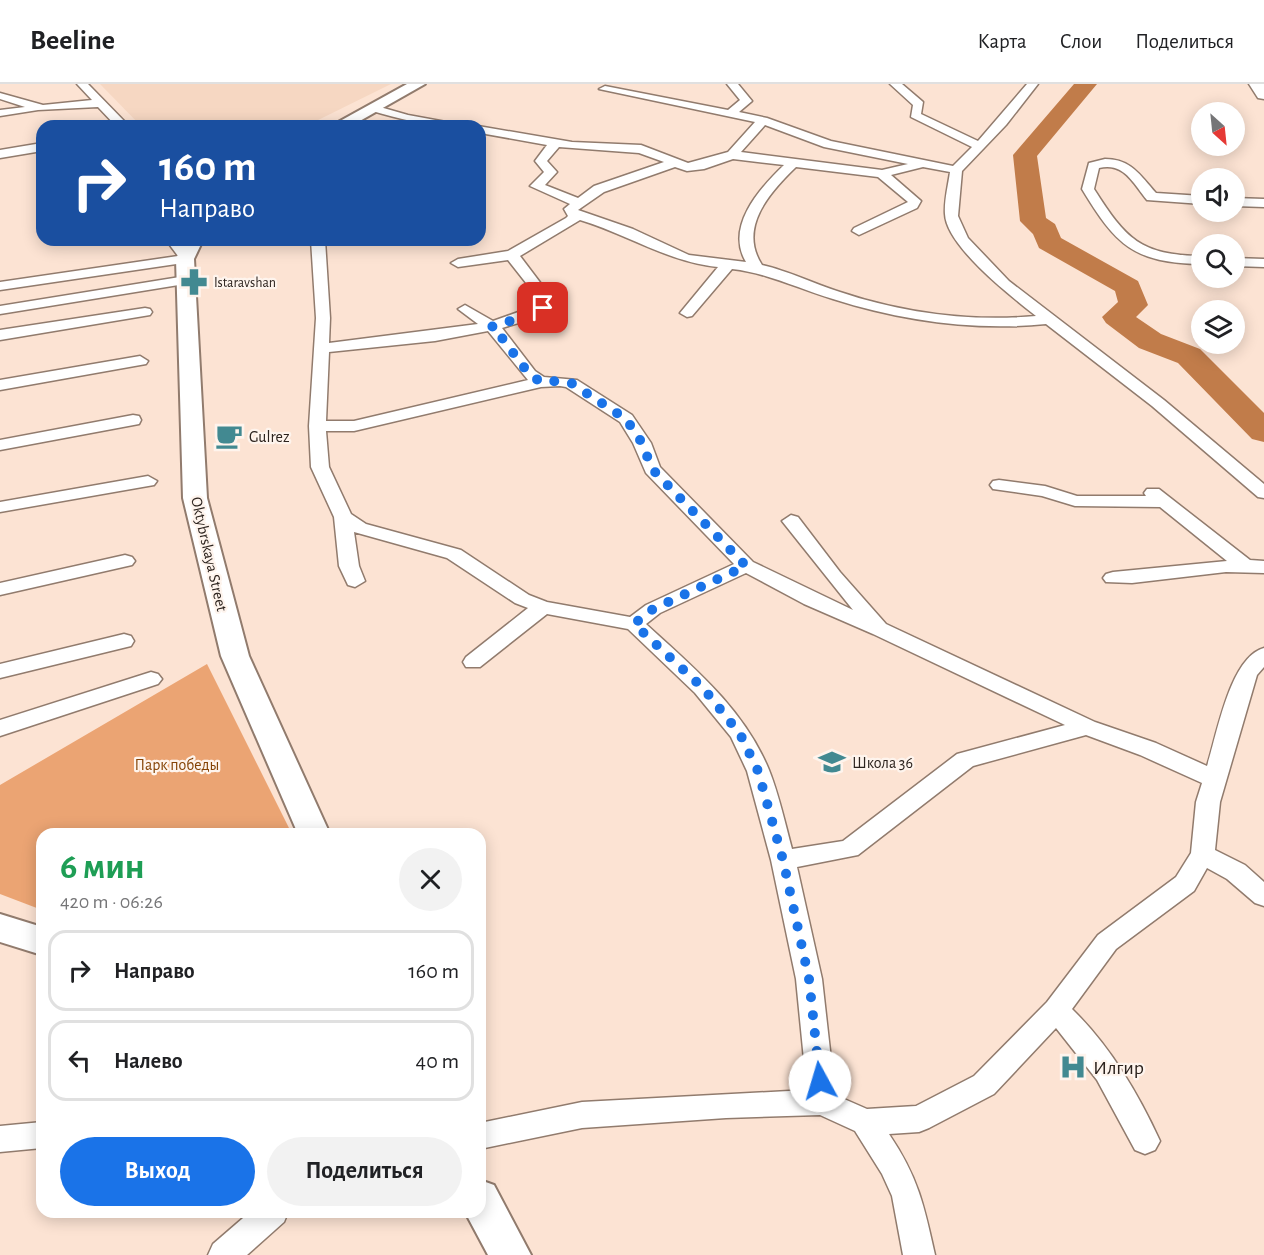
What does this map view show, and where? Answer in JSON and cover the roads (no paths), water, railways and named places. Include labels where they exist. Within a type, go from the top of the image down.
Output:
[{"type":"main road","points":[[351,120],[418,84]]},
{"type":"main road","points":[[1258,84],[1264,94]]},
{"type":"main road","name":"Oktybrskaya Street","points":[[185,255],[195,498],[235,656],[311,828]]},
{"type":"main road","points":[[0,928],[36,939]]},
{"type":"main road","points":[[486,1210],[510,1255]]},
{"type":"street","points":[[82,84],[117,120]]},
{"type":"street","points":[[731,113],[746,100],[732,84]]},
{"type":"street","points":[[895,84],[919,104],[915,115],[979,146]]},
{"type":"street","points":[[1033,84],[956,170],[951,216],[962,240],[1004,284],[1158,403],[1264,493]]},
{"type":"street","points":[[605,89],[763,120],[828,144],[956,170]]},
{"type":"street","points":[[0,96],[43,108]]},
{"type":"street","points":[[0,113],[101,103]]},
{"type":"street","points":[[374,108],[418,120]]},
{"type":"street","points":[[732,155],[763,120]]},
{"type":"street","points":[[486,130],[556,144],[641,149],[673,163],[687,166],[704,165],[732,155],[882,174],[922,163]]},
{"type":"street","points":[[556,144],[545,153],[541,161],[550,172],[536,186],[575,208],[634,234],[667,252],[727,266],[757,268],[846,299],[932,317],[975,323],[1020,323],[1049,319]]},
{"type":"street","points":[[0,154],[36,148]]},
{"type":"street","points":[[1191,199],[1152,197],[1141,180],[1124,165],[1103,162],[1093,166],[1088,189],[1110,223],[1139,250],[1178,259],[1191,260]]},
{"type":"street","points":[[575,208],[599,189],[673,163]]},
{"type":"street","points":[[757,268],[748,254],[745,240],[749,223],[767,187],[793,163]]},
{"type":"street","points":[[859,231],[912,205],[915,201],[882,174]]},
{"type":"street","points":[[1245,202],[1264,203]]},
{"type":"street","points":[[458,263],[513,255],[572,221],[575,217],[575,208]]},
{"type":"street","points":[[318,246],[323,318],[316,426],[320,467],[343,517],[350,566],[355,581]]},
{"type":"street","points":[[0,286],[185,255]]},
{"type":"street","points":[[0,309],[185,255]]},
{"type":"street","points":[[322,348],[491,327],[543,308],[541,292],[513,255]]},
{"type":"street","points":[[1245,262],[1264,263]]},
{"type":"street","points":[[687,313],[727,266]]},
{"type":"street","points":[[465,309],[496,330],[529,374],[541,382]]},
{"type":"street","points":[[0,336],[145,312]]},
{"type":"street","points":[[0,385],[141,361]]},
{"type":"street","points":[[316,426],[354,426],[541,382],[571,383],[626,419],[642,443],[652,469],[746,566],[811,600],[880,629],[1087,727],[1148,749],[1215,779]]},
{"type":"street","points":[[0,445],[133,420]]},
{"type":"street","points":[[0,507],[148,481]]},
{"type":"street","points":[[999,485],[1045,491],[1075,501],[1158,497],[1244,565]]},
{"type":"street","points":[[343,517],[360,528],[421,543],[454,554],[522,599],[543,607],[634,624],[703,688],[740,734],[758,771],[783,860],[809,979],[822,1102]]},
{"type":"street","points":[[791,521],[833,576],[880,629]]},
{"type":"street","points":[[0,589],[124,561]]},
{"type":"street","points":[[1113,578],[1134,578],[1244,565],[1264,567]]},
{"type":"street","points":[[634,624],[653,609],[746,566]]},
{"type":"street","points":[[473,662],[543,607]]},
{"type":"street","points":[[0,671],[124,641]]},
{"type":"street","points":[[486,1136],[582,1115],[822,1102],[865,1122],[919,1119],[984,1085],[1056,1010],[1107,942],[1185,884],[1203,855],[1208,802],[1247,672],[1264,655]]},
{"type":"street","points":[[0,728],[151,680]]},
{"type":"street","points":[[783,860],[849,849],[965,760],[1087,727]]},
{"type":"street","points":[[1203,855],[1236,872],[1264,896]]},
{"type":"street","points":[[1056,1010],[1098,1054],[1145,1141]]},
{"type":"street","points":[[865,1122],[892,1165],[907,1196],[919,1255]]},
{"type":"street","points":[[0,1138],[36,1135]]},
{"type":"street","points":[[224,1255],[266,1218]]},
{"type":"waterway","points":[[1086,84],[1025,155],[1033,221],[1045,230],[1049,242],[1128,287],[1133,305],[1117,317],[1150,341],[1189,356],[1264,432]]},
{"type":"place","name":"Istaravshan","points":[[194,282]]},
{"type":"place","name":"Gulrez","points":[[229,436]]},
{"type":"place","name":"Школа 36","points":[[832,762]]},
{"type":"place","name":"Илгир","points":[[1073,1067]]},
{"type":"park label","name":"Парк победы","points":[[177,764]]}]
